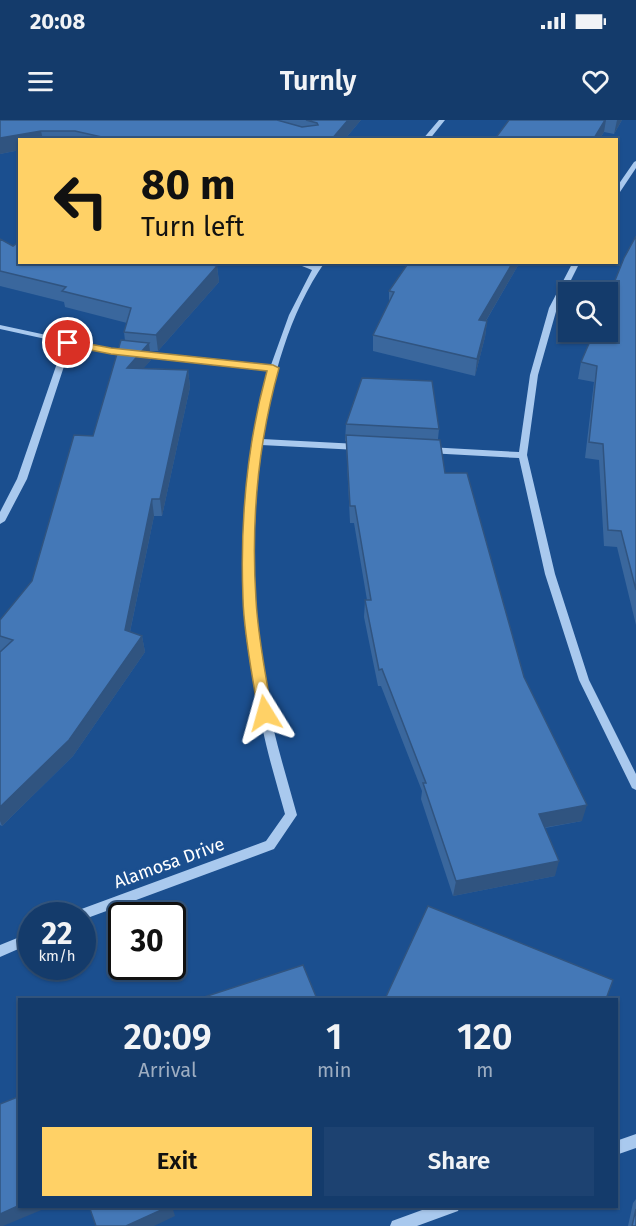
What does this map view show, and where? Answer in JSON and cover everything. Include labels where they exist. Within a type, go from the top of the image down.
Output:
[{"type":"street","points":[[427,138],[442,120]]},
{"type":"street","points":[[618,191],[636,163]]},
{"type":"street","points":[[576,264],[553,308],[534,375],[523,455],[550,574],[584,680],[636,785]]},
{"type":"street","points":[[320,266],[289,325],[273,368],[261,412],[257,442],[373,448]]},
{"type":"street","points":[[0,327],[111,351],[273,368]]},
{"type":"street","points":[[0,521],[22,479],[68,343]]},
{"type":"street","name":"Alamosa Drive","points":[[96,909],[270,845],[291,814],[265,713],[249,601],[249,521],[257,442]]},
{"type":"street","points":[[419,450],[523,455]]},
{"type":"street","points":[[0,951],[18,943]]},
{"type":"street","points":[[618,1147],[636,1141]]},
{"type":"street","points":[[397,1226],[447,1208]]},
{"type":"building","points":[[0,120],[277,120],[302,127],[318,125],[306,120],[348,120],[333,138],[106,138],[75,131],[41,131],[0,138]]},
{"type":"building","points":[[509,120],[605,120],[594,138],[496,138]]},
{"type":"building","points":[[636,236],[636,590],[621,531],[608,530],[603,444],[589,442],[597,366],[581,362],[590,342],[618,342],[618,282],[614,282]]},
{"type":"building","points":[[0,239],[13,246],[18,242],[18,264],[209,264],[217,266],[156,335],[124,332],[131,308],[62,291],[66,287],[0,271]]},
{"type":"building","points":[[408,264],[512,264],[479,320],[487,321],[477,359],[373,335],[394,292],[389,291]]},
{"type":"building","points":[[121,340],[149,343],[127,368],[188,370],[160,499],[152,499],[125,630],[142,636],[69,740],[0,807],[0,652],[13,640],[0,636],[0,620],[32,581],[74,435],[93,436]]},
{"type":"building","points":[[362,378],[432,381],[439,429],[346,424]]},
{"type":"building","points":[[346,435],[440,440],[445,473],[467,473],[524,677],[587,805],[539,814],[559,861],[456,881],[423,783],[426,783],[382,669],[379,670],[365,600],[371,600],[355,506],[350,506]]},
{"type":"building","points":[[428,906],[613,980],[606,998],[385,998]]},
{"type":"building","points":[[303,965],[317,998],[201,998]]},
{"type":"building","points":[[18,1097],[18,1206],[0,1214],[0,1104]]},
{"type":"building","points":[[90,1208],[166,1208],[126,1226],[96,1226]]},
{"type":"building","points":[[636,1209],[636,1226],[632,1226]]},
{"type":"route","points":[[68,343],[111,351],[273,368],[261,412],[249,521],[249,601],[265,713]]}]
